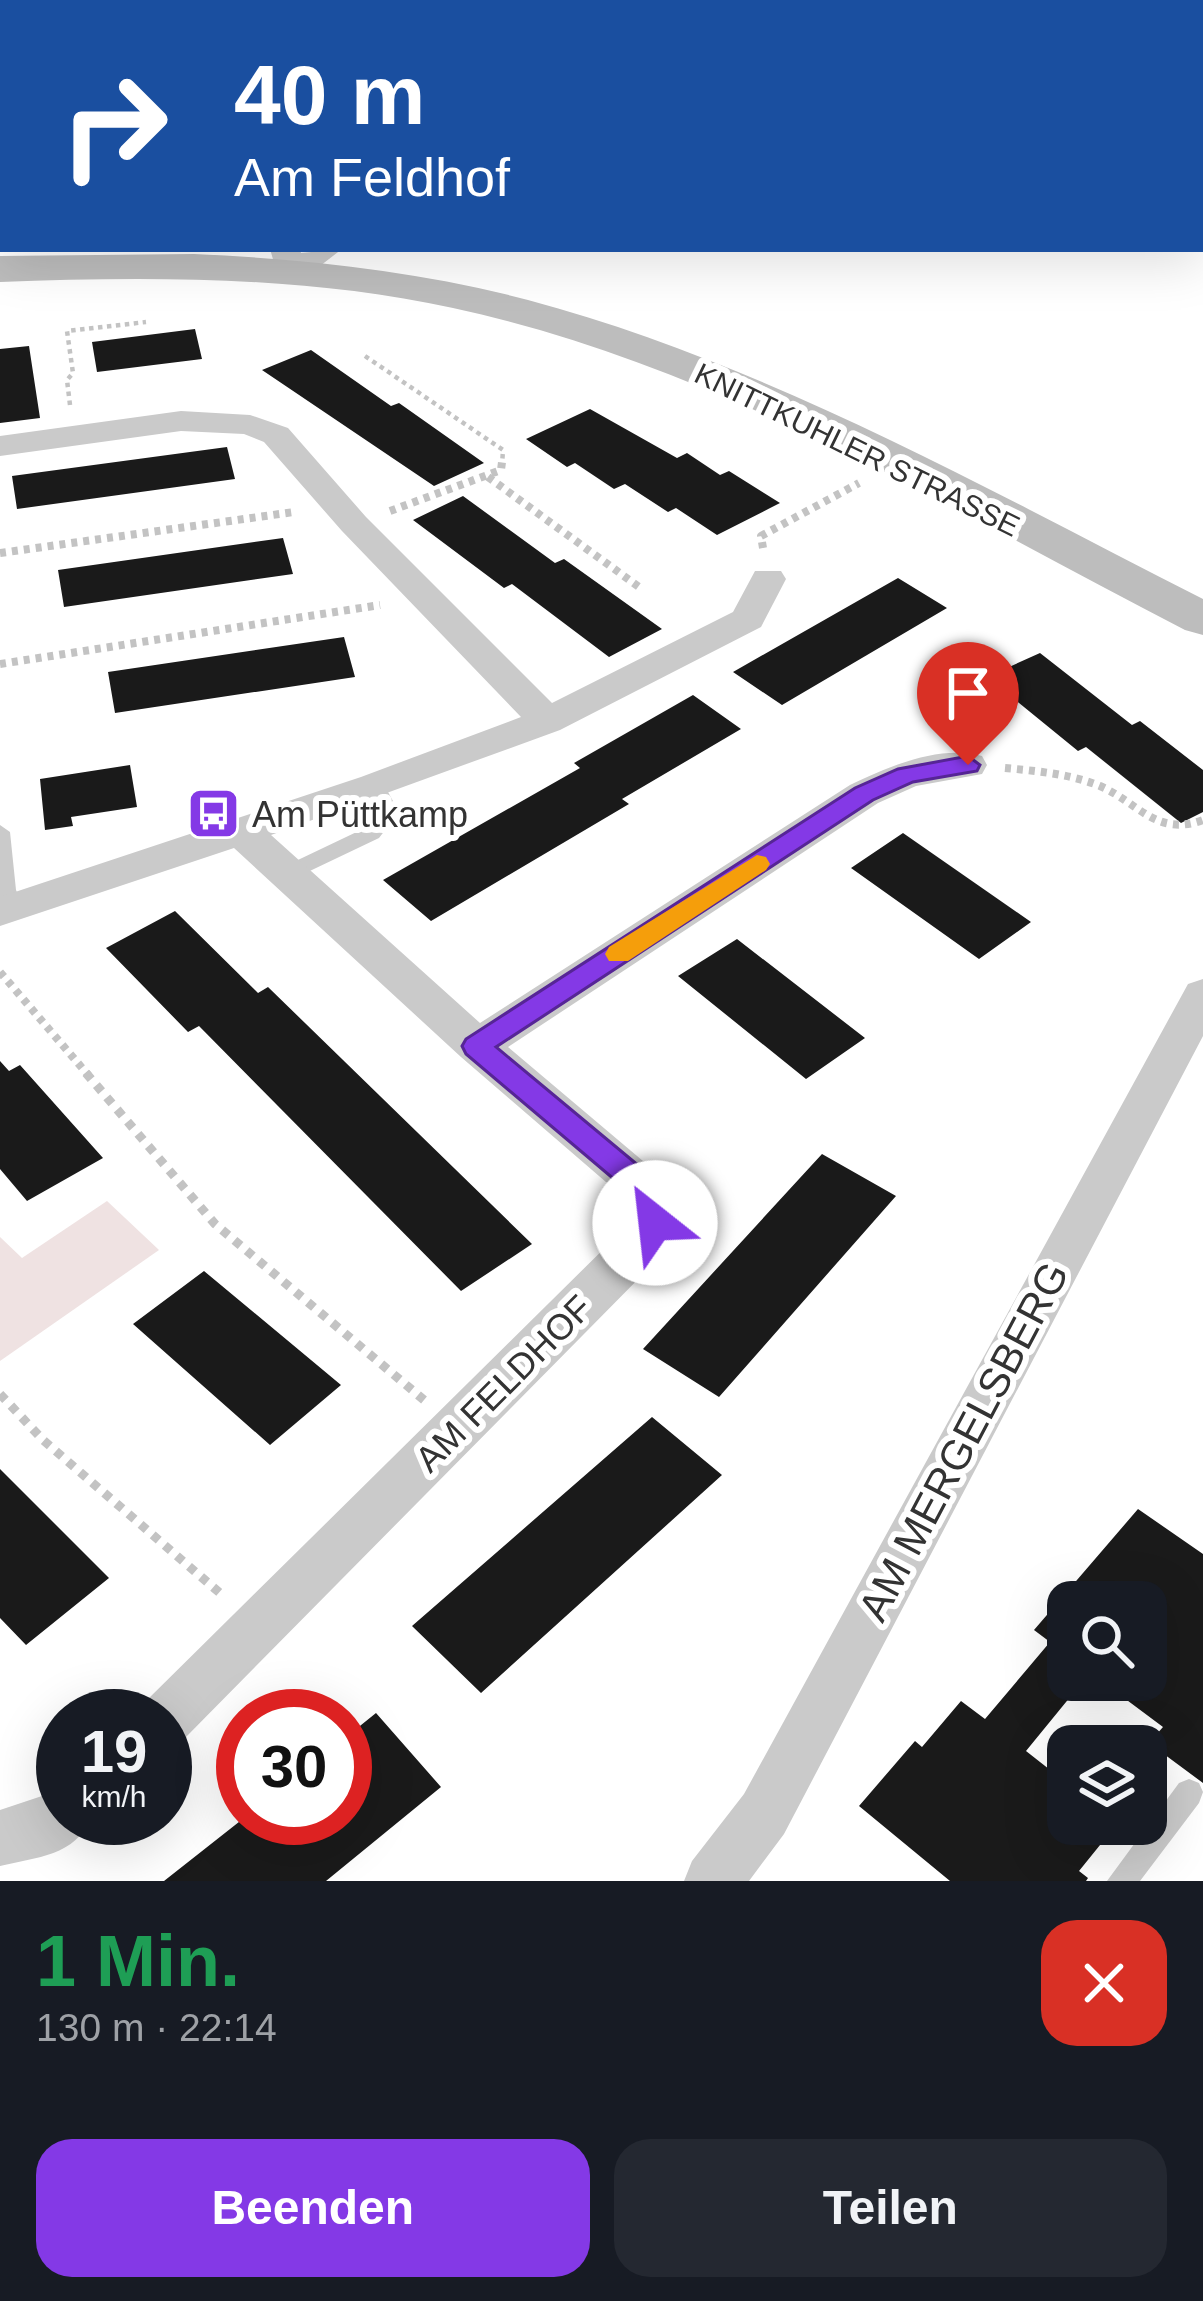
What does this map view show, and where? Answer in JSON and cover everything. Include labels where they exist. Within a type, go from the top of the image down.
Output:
[{"type":"street","name":"KNITTKUHLER STRASSE","points":[[0,269],[172,266],[301,257],[385,284],[514,309],[733,384],[1203,619]]},
{"type":"street","points":[[0,446],[190,421],[248,422],[276,435],[345,514],[547,721]]},
{"type":"street","points":[[7,910],[375,786],[547,721],[748,620],[768,579]]},
{"type":"street","points":[[476,1046],[864,794],[907,775],[968,765]]},
{"type":"street","name":"AM FELDHOF","points":[[192,1694],[641,1246],[655,1223],[640,1185],[476,1046],[242,832]]},
{"type":"street","name":"AM MERGELSBERG","points":[[713,1881],[764,1814],[1203,995]]},
{"type":"street","points":[[0,1838],[36,1829]]},
{"type":"lane","points":[[286,874],[372,833],[389,812],[375,786]]},
{"type":"lane","points":[[0,832],[7,910]]},
{"type":"lane","points":[[1122,1881],[1189,1793]]},
{"type":"path","points":[[74,436],[67,331],[146,322]]},
{"type":"path","points":[[0,553],[345,514],[501,470],[503,450],[364,356]]},
{"type":"path","points":[[487,476],[639,587]]},
{"type":"path","points":[[789,520],[849,488]]},
{"type":"path","points":[[0,664],[394,603],[422,594]]},
{"type":"path","points":[[968,765],[1066,774],[1108,789],[1139,816],[1171,827],[1189,827],[1203,820]]},
{"type":"path","points":[[0,972],[215,1224],[457,1428]]},
{"type":"path","points":[[0,1394],[43,1439],[261,1628]]},
{"type":"shaded area","points":[[107,1201],[159,1250],[0,1361],[0,1237],[22,1258]]},
{"type":"building","points":[[195,329],[202,359],[97,372],[92,342]]},
{"type":"building","points":[[29,346],[40,418],[0,423],[0,349]]},
{"type":"building","points":[[311,350],[391,406],[399,403],[484,463],[434,486],[262,370]]},
{"type":"building","points":[[590,409],[677,458],[687,453],[720,475],[729,471],[780,503],[717,535],[676,508],[668,512],[625,484],[614,489],[575,463],[567,467],[526,439]]},
{"type":"building","points":[[227,447],[235,479],[17,509],[12,476]]},
{"type":"building","points":[[463,496],[555,563],[564,559],[662,629],[609,657],[512,584],[504,588],[413,520]]},
{"type":"building","points":[[283,538],[293,574],[64,607],[58,570]]},
{"type":"building","points":[[898,578],[947,608],[782,705],[733,672]]},
{"type":"building","points":[[344,637],[355,677],[115,713],[108,672]]},
{"type":"building","points":[[1040,653],[1132,725],[1140,721],[1203,770],[1203,812],[1181,823],[1086,747],[1078,751],[987,677]]},
{"type":"building","points":[[693,695],[741,729],[622,799],[629,804],[431,921],[383,880],[580,768],[574,763]]},
{"type":"building","points":[[130,765],[137,807],[71,817],[73,826],[45,830],[40,779]]},
{"type":"building","points":[[903,833],[1031,922],[979,959],[851,868]]},
{"type":"building","points":[[175,911],[258,993],[268,987],[532,1244],[461,1291],[199,1026],[188,1032],[106,948]]},
{"type":"building","points":[[737,939],[865,1038],[806,1079],[678,976]]},
{"type":"building","points":[[0,1061],[9,1071],[20,1065],[103,1158],[27,1201],[0,1169]]},
{"type":"building","points":[[822,1154],[896,1196],[719,1397],[643,1349]]},
{"type":"building","points":[[204,1271],[341,1385],[270,1445],[133,1324]]},
{"type":"building","points":[[652,1417],[722,1475],[481,1693],[412,1626]]},
{"type":"building","points":[[0,1469],[109,1578],[26,1645],[0,1618]]},
{"type":"building","points":[[1138,1509],[1203,1554],[1203,1783],[1167,1756],[1167,1725],[1128,1701],[1167,1701],[1167,1581],[1076,1581]]},
{"type":"building","points":[[1047,1615],[1047,1640],[1034,1630]]},
{"type":"building","points":[[1047,1646],[1047,1701],[1067,1701],[1026,1751],[1047,1768],[1047,1845],[1100,1845],[1079,1871],[1086,1881],[950,1881],[859,1806],[915,1741],[922,1747],[961,1701],[985,1719]]},
{"type":"building","points":[[376,1713],[441,1787],[372,1843],[372,1716]]},
{"type":"building","points":[[216,1840],[216,1845],[370,1845],[326,1881],[164,1881]]},
{"type":"slow traffic","points":[[618,954],[757,864]]},
{"type":"place","name":"Am Püttkamp","points":[[213,814]]},
{"type":"route","points":[[655,1223],[640,1185],[476,1046],[864,794],[907,775],[968,765]]}]
